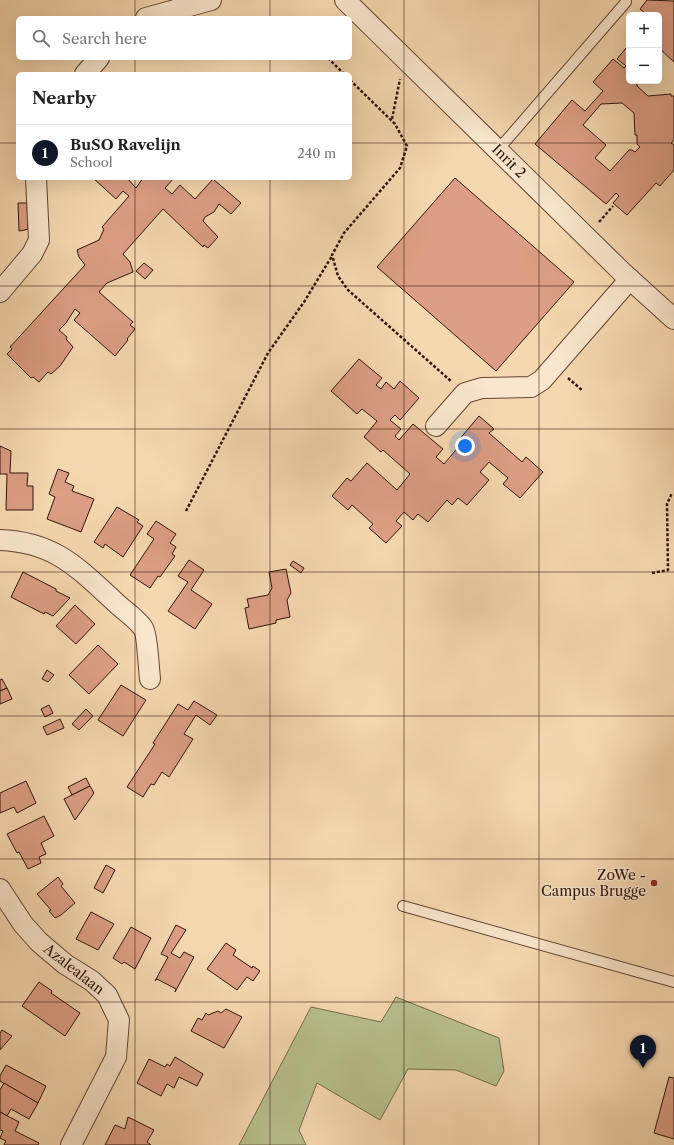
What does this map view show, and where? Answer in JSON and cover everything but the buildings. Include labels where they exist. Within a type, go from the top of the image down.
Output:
[{"type":"street","points":[[153,16],[211,0]]},
{"type":"street","name":"Inrit 2","points":[[345,0],[630,279],[671,311]]},
{"type":"street","points":[[87,72],[97,60]]},
{"type":"street","points":[[0,292],[32,254],[39,240],[36,180]]},
{"type":"street","points":[[436,426],[465,393],[482,388],[530,387],[542,380],[630,279]]},
{"type":"street","points":[[0,540],[17,541],[48,550],[66,559],[80,569],[144,629],[150,679]]},
{"type":"street","name":"Azalealaan","points":[[0,889],[23,924],[39,942],[65,964],[92,981],[107,995],[120,1020],[116,1057],[71,1145]]},
{"type":"lane","points":[[498,150],[626,2]]},
{"type":"lane","points":[[403,906],[674,982]]},
{"type":"path","points":[[391,120],[404,58]]},
{"type":"path","points":[[330,60],[342,72]]},
{"type":"path","points":[[186,510],[268,353],[304,302],[344,233],[400,168],[407,146],[395,124],[352,82]]},
{"type":"path","points":[[332,255],[338,276],[348,290],[465,393]]},
{"type":"path","points":[[652,573],[668,570],[667,504],[672,493]]},
{"type":"green space","points":[[396,997],[499,1038],[504,1071],[496,1086],[456,1070],[408,1069],[380,1120],[317,1083],[299,1130],[306,1145],[239,1145],[311,1007],[381,1022]]},
{"type":"place","name":"ZoWe - Campus Brugge","points":[[654,883]]},
{"type":"place","name":"BuSO Ravelijn","points":[[643,1068]]}]
